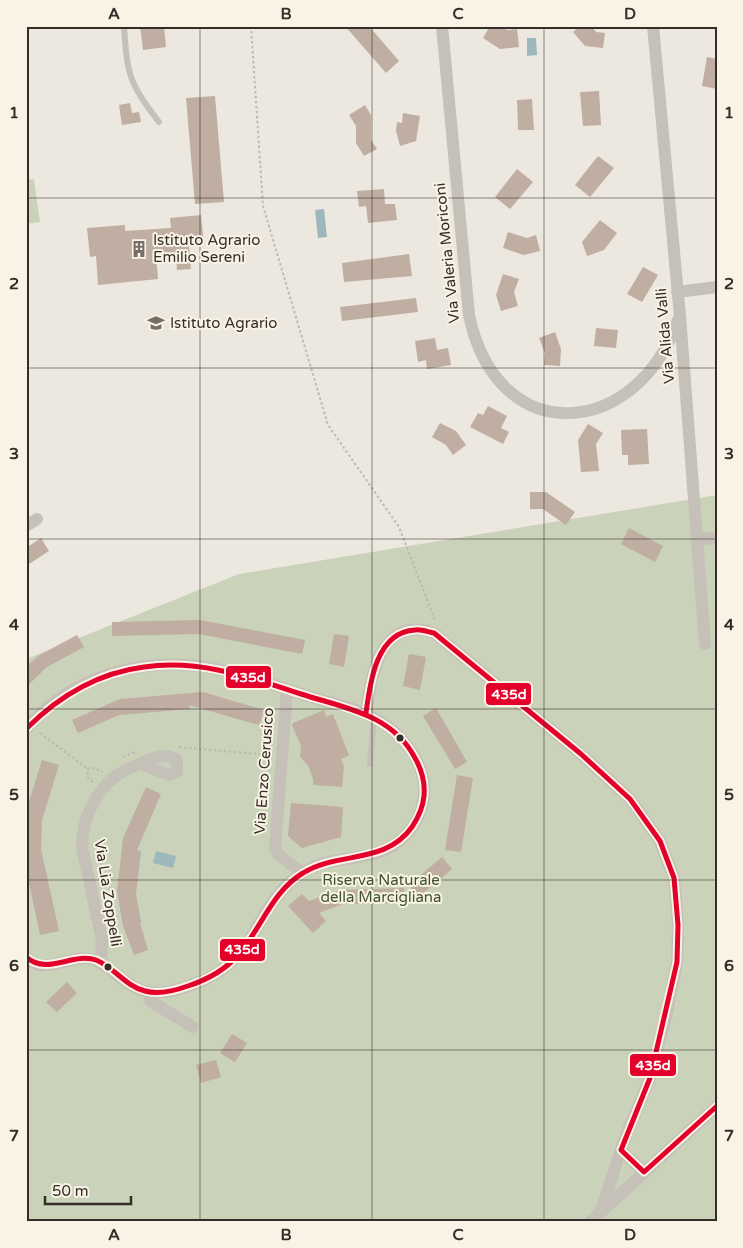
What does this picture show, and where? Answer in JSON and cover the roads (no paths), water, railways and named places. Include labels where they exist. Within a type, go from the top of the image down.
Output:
[{"type":"street","name":"Via Valeria Moriconi","points":[[442,26],[469,315],[480,352],[500,383],[529,405],[543,411],[570,414],[599,408],[624,395],[646,377],[666,352],[680,316]]},
{"type":"street","name":"Via Alida Valli","points":[[653,26],[680,316],[705,644]]},
{"type":"street","points":[[677,292],[717,287]]},
{"type":"street","points":[[697,540],[717,538]]},
{"type":"street","points":[[370,715],[375,663],[389,641],[402,633],[418,629],[434,633],[581,754],[630,799],[660,841],[674,878],[678,925],[677,962],[650,1078],[621,1150],[601,1211]]},
{"type":"street","points":[[26,957],[31,963],[39,966],[82,958],[96,960],[142,991],[149,992],[160,993],[181,989],[203,980],[225,967],[244,949],[275,898],[302,872],[329,861],[368,855],[388,849],[410,830],[421,813],[424,783],[418,762],[398,736],[370,715],[226,670],[180,666],[141,667],[101,676],[71,689],[40,712],[28,727]]},
{"type":"street","name":"Via Enzo Cerusico","points":[[287,690],[275,848],[278,854],[302,872]]},
{"type":"street","name":"Via Lia Zoppelli","points":[[101,964],[102,940],[82,847],[82,833],[89,810],[106,785],[140,757]]},
{"type":"street","points":[[149,992],[150,1001],[194,1027]]},
{"type":"street","points":[[590,1222],[717,1106]]},
{"type":"street","points":[[621,1150],[644,1172]]},
{"type":"lane","points":[[124,26],[126,63],[131,79],[138,95],[158,122]]},
{"type":"lane","points":[[370,715],[370,764]]},
{"type":"water","points":[[527,38],[536,38],[537,55],[527,56]]},
{"type":"water","points":[[324,209],[327,237],[318,238],[315,210]]},
{"type":"water","points":[[156,851],[176,856],[173,868],[153,863]]},
{"type":"place","name":"Istituto Agrario Emilio Sereni","points":[[139,249]]},
{"type":"place","name":"Istituto Agrario","points":[[156,323]]},
{"type":"park label","name":"Riserva Naturale della Marcigliana","points":[[381,888]]}]
